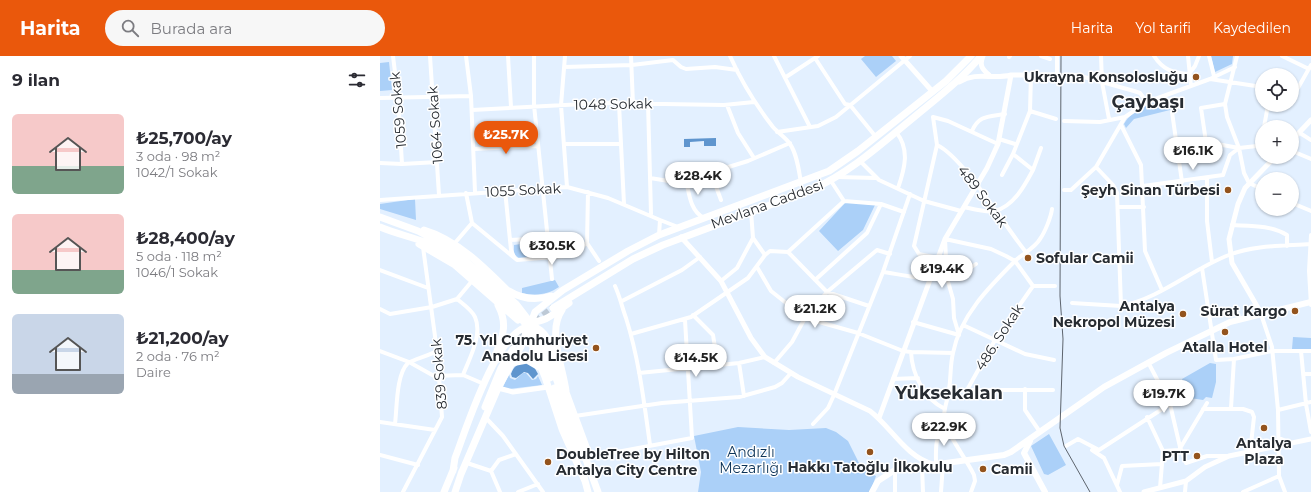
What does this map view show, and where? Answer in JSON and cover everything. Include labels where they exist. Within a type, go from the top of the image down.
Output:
[{"type":"main road","name":"Mevlana Caddesi","points":[[549,306],[630,253],[689,224],[829,172],[876,137],[961,67],[971,56]]},
{"type":"main road","name":"Mevlana Caddesi","points":[[549,306],[633,259],[663,245],[834,179],[860,161],[956,83],[982,56]]},
{"type":"main road","points":[[380,217],[434,234],[454,244],[509,291],[524,309],[529,325],[531,343],[562,429],[585,480]]},
{"type":"main road","name":"Mevlana Caddesi","points":[[557,294],[628,251],[659,235],[689,224]]},
{"type":"main road","points":[[380,227],[430,244],[453,257],[514,306]]},
{"type":"main road","points":[[408,227],[450,248],[514,306],[533,326],[598,492]]},
{"type":"main road","points":[[410,238],[455,265],[514,318],[537,328],[548,340],[590,457],[593,478]]},
{"type":"main road","points":[[455,492],[464,462],[493,387],[518,331],[553,316],[567,304],[663,245]]},
{"type":"main road","points":[[509,291],[522,298],[533,300],[557,294]]},
{"type":"main road","points":[[553,316],[545,311],[557,294]]},
{"type":"main road","points":[[453,471],[455,458],[502,339],[505,326],[502,312],[497,303]]},
{"type":"main road","points":[[872,492],[878,481],[895,470],[967,461],[1004,455],[1011,452],[1104,386],[1210,331],[1230,322],[1261,313],[1311,303]]},
{"type":"main road","points":[[567,304],[558,318],[556,336],[567,393]]},
{"type":"main road","points":[[488,374],[512,347],[524,341],[535,312],[549,306]]},
{"type":"main road","points":[[514,318],[524,318],[524,309]]},
{"type":"main road","points":[[531,343],[532,338],[536,333],[543,334]]},
{"type":"main road","points":[[461,474],[498,388],[511,363],[512,347]]},
{"type":"main road","points":[[444,492],[459,460],[488,384],[497,365],[512,347]]},
{"type":"main road","points":[[543,352],[583,469],[588,492]]},
{"type":"main road","points":[[511,363],[527,360],[540,367]]},
{"type":"main road","points":[[1024,452],[1031,439]]},
{"type":"main road","points":[[1011,452],[1024,452]]},
{"type":"main road","points":[[1024,452],[1045,492]]},
{"type":"street","name":"1059 Sokak","points":[[392,56],[398,97],[402,164]]},
{"type":"street","name":"1064 Sokak","points":[[430,56],[440,195]]},
{"type":"street","points":[[466,56],[472,110],[475,192]]},
{"type":"street","points":[[508,56],[511,107]]},
{"type":"street","points":[[534,56],[534,105],[552,279]]},
{"type":"street","points":[[565,56],[561,105],[567,187]]},
{"type":"street","points":[[630,56],[632,65],[633,104]]},
{"type":"street","points":[[730,56],[754,102],[777,132],[790,143],[802,183]]},
{"type":"street","points":[[774,56],[786,77],[810,127]]},
{"type":"street","points":[[901,56],[932,91]]},
{"type":"street","points":[[777,132],[810,127],[827,122],[910,56]]},
{"type":"street","points":[[982,56],[981,63],[983,70],[989,75]]},
{"type":"street","points":[[1041,56],[1050,59]]},
{"type":"street","points":[[1056,75],[1057,56]]},
{"type":"street","points":[[1101,56],[1102,82],[1109,119]]},
{"type":"street","points":[[1154,56],[1169,71],[1189,74]]},
{"type":"street","points":[[1188,56],[1191,86]]},
{"type":"street","points":[[1189,74],[1195,66],[1199,56]]},
{"type":"street","points":[[1209,56],[1212,78]]},
{"type":"street","points":[[1237,56],[1225,104],[1239,148],[1244,173],[1249,183],[1255,186]]},
{"type":"street","points":[[1282,56],[1310,67],[1299,86]]},
{"type":"street","points":[[786,77],[816,57],[846,104],[850,105],[876,137]]},
{"type":"street","points":[[564,68],[632,65],[672,58],[681,67],[686,69],[714,68],[737,70]]},
{"type":"street","points":[[1064,121],[1100,122],[1125,117],[1148,102],[1212,78],[1235,67]]},
{"type":"street","points":[[956,83],[968,77],[989,75],[1004,77],[1011,75],[1031,76],[1072,74],[1140,93],[1148,102]]},
{"type":"street","points":[[879,418],[913,322],[945,239],[978,186],[999,142],[1011,75]]},
{"type":"street","points":[[1002,175],[1013,154],[1015,144],[1030,111],[1031,76]]},
{"type":"street","points":[[1212,78],[1229,84],[1255,86]]},
{"type":"street","points":[[380,98],[471,96]]},
{"type":"street","name":"1048 Sokak","points":[[472,110],[534,105],[648,103],[727,105],[754,102]]},
{"type":"street","points":[[648,103],[651,214]]},
{"type":"street","points":[[619,104],[624,204]]},
{"type":"street","points":[[1225,104],[1201,108],[1206,142],[1239,148],[1255,146]]},
{"type":"street","points":[[727,105],[738,133],[754,158]]},
{"type":"street","points":[[1030,111],[1056,119]]},
{"type":"street","points":[[1172,112],[1182,182]]},
{"type":"street","points":[[972,131],[976,122],[980,119],[1005,114]]},
{"type":"street","points":[[1064,190],[1071,190],[1096,167],[1125,117]]},
{"type":"street","points":[[938,258],[919,254],[914,248],[937,145],[933,118],[948,121],[999,142],[1015,144]]},
{"type":"street","points":[[1311,120],[1300,133],[1311,140]]},
{"type":"street","points":[[1121,124],[1141,165],[1145,251],[1162,290]]},
{"type":"street","points":[[896,132],[904,141],[905,161],[898,188]]},
{"type":"street","points":[[650,178],[675,182],[686,180],[754,158],[790,143]]},
{"type":"street","points":[[564,144],[621,144]]},
{"type":"street","name":"489 Sokak","points":[[937,145],[944,148],[978,186],[1025,251]]},
{"type":"street","points":[[474,149],[538,146]]},
{"type":"street","points":[[860,161],[876,178],[924,201],[963,209],[995,211],[1011,201],[1024,187],[1033,170],[1041,148]]},
{"type":"street","points":[[1143,186],[1223,176],[1230,155],[1239,148]]},
{"type":"street","points":[[1013,154],[1033,170]]},
{"type":"street","points":[[1299,154],[1311,159]]},
{"type":"street","points":[[380,163],[402,164],[438,162]]},
{"type":"street","points":[[1268,164],[1249,183],[1238,204],[1232,225],[1230,254],[1232,263],[1261,313],[1272,351],[1278,410],[1279,476],[1285,492]]},
{"type":"street","points":[[1096,167],[1113,185],[1117,192],[1121,306]]},
{"type":"street","points":[[711,173],[721,200]]},
{"type":"street","points":[[844,200],[834,179],[876,178]]},
{"type":"street","points":[[1207,178],[1207,221],[1212,262]]},
{"type":"street","points":[[686,180],[693,207],[698,215],[704,218]]},
{"type":"street","name":"1055 Sokak","points":[[380,200],[543,187],[567,187],[588,192],[624,204],[679,227]]},
{"type":"street","points":[[505,190],[510,240],[514,258]]},
{"type":"street","points":[[588,192],[588,243],[599,261]]},
{"type":"street","points":[[466,193],[472,223],[514,258],[522,261],[570,254],[588,243]]},
{"type":"street","points":[[813,424],[828,408],[834,395],[890,254],[910,194]]},
{"type":"street","points":[[788,252],[844,200],[881,204],[904,212]]},
{"type":"street","points":[[815,280],[867,234],[881,204]]},
{"type":"street","points":[[1299,206],[1311,211]]},
{"type":"street","points":[[1118,208],[1144,207]]},
{"type":"street","points":[[971,492],[975,481],[974,476],[967,461],[946,426],[945,409],[949,392],[953,353],[963,325],[983,295],[1025,251],[1040,240],[1047,223],[1051,218],[1052,209]]},
{"type":"street","points":[[751,211],[753,238],[765,255]]},
{"type":"street","points":[[659,235],[660,220]]},
{"type":"street","points":[[454,244],[472,223]]},
{"type":"street","points":[[1232,225],[1278,229],[1287,235],[1287,246]]},
{"type":"street","points":[[1311,235],[1311,303]]},
{"type":"street","points":[[681,237],[721,281],[751,338],[765,357],[791,373],[870,412],[879,418],[917,457],[924,462],[935,465],[938,435],[946,426]]},
{"type":"street","points":[[510,240],[548,238]]},
{"type":"street","points":[[721,281],[737,268],[753,238]]},
{"type":"street","points":[[945,239],[992,249],[1015,261],[1033,286],[1055,286]]},
{"type":"street","points":[[945,239],[947,278],[953,299],[954,318],[959,335]]},
{"type":"street","points":[[1072,303],[1121,306],[1144,300],[1212,262],[1230,254],[1248,249],[1310,244]]},
{"type":"street","name":"839 Sokak","points":[[403,492],[442,417],[440,376],[423,246]]},
{"type":"street","points":[[774,363],[792,342],[805,318],[827,292],[877,250],[890,254]]},
{"type":"street","points":[[631,334],[685,320],[694,316],[748,278],[765,255],[770,251],[788,252],[827,292],[869,306]]},
{"type":"street","points":[[622,301],[682,270],[700,257]]},
{"type":"street","points":[[883,272],[930,280],[962,274],[976,264]]},
{"type":"street","points":[[757,267],[771,291],[805,318],[858,333],[903,351],[953,353]]},
{"type":"street","points":[[1202,268],[1210,331],[1216,360],[1234,359],[1272,351],[1311,351]]},
{"type":"street","points":[[380,270],[428,288]]},
{"type":"street","points":[[380,309],[390,314],[432,307],[457,299],[472,280]]},
{"type":"street","points":[[615,286],[622,301],[634,340],[650,445]]},
{"type":"street","name":"486. Sokak","points":[[967,390],[995,340],[1033,286]]},
{"type":"street","points":[[457,299],[475,316],[478,326],[477,337],[463,375]]},
{"type":"street","points":[[694,316],[712,333],[718,366]]},
{"type":"street","points":[[590,457],[692,438],[685,320]]},
{"type":"street","points":[[913,322],[959,335]]},
{"type":"street","points":[[963,325],[1025,354],[1054,360]]},
{"type":"street","points":[[380,351],[409,362],[434,376],[463,375],[484,384]]},
{"type":"street","points":[[395,424],[402,373],[409,362],[428,357],[437,351]]},
{"type":"street","points":[[1301,351],[1306,404],[1309,413],[1311,432]]},
{"type":"street","points":[[911,352],[911,362],[928,398],[935,404],[945,409]]},
{"type":"street","points":[[639,373],[739,364],[765,357]]},
{"type":"street","points":[[1231,408],[1234,359]]},
{"type":"street","points":[[1148,362],[1170,404],[1180,447],[1186,463],[1208,456],[1229,456],[1250,453],[1311,439]]},
{"type":"street","points":[[739,364],[744,396]]},
{"type":"street","points":[[575,416],[645,406],[744,396],[775,387],[782,383],[791,373]]},
{"type":"street","points":[[1303,374],[1311,374]]},
{"type":"street","points":[[893,379],[918,378]]},
{"type":"street","points":[[498,388],[513,392],[548,387]]},
{"type":"street","points":[[949,392],[1025,388],[1052,390]]},
{"type":"street","points":[[1025,388],[1025,410],[1040,432]]},
{"type":"street","points":[[1278,410],[1311,402]]},
{"type":"street","points":[[1163,451],[1179,450],[1207,403]]},
{"type":"street","points":[[1078,439],[1099,450],[1147,417],[1170,404]]},
{"type":"street","points":[[1203,409],[1231,408],[1243,409],[1252,412],[1254,417],[1250,453]]},
{"type":"street","points":[[485,417],[503,436],[543,492]]},
{"type":"street","points":[[1147,417],[1163,451],[1160,488]]},
{"type":"street","points":[[380,422],[435,430]]},
{"type":"street","points":[[1279,438],[1292,443]]},
{"type":"street","points":[[1066,446],[1078,439]]},
{"type":"street","points":[[1078,439],[1104,458],[1120,492]]},
{"type":"street","points":[[490,470],[499,460],[516,454]]},
{"type":"street","points":[[380,455],[418,465]]},
{"type":"street","points":[[1144,492],[1186,481],[1205,467],[1229,456]]},
{"type":"street","points":[[914,467],[918,462],[917,457]]},
{"type":"street","points":[[467,463],[490,470],[500,492]]},
{"type":"street","points":[[941,492],[943,464]]},
{"type":"street","points":[[1117,485],[1122,466],[1162,464]]},
{"type":"street","points":[[922,466],[923,492]]},
{"type":"street","points":[[895,470],[895,492]]},
{"type":"street","points":[[1243,492],[1279,476]]},
{"type":"street","points":[[1185,492],[1186,481]]},
{"type":"street","points":[[518,492],[538,484]]},
{"type":"green space","points":[[865,56],[892,56],[896,61],[876,77],[861,59]]},
{"type":"green space","points":[[1211,56],[1233,56],[1232,64],[1215,72]]},
{"type":"green space","points":[[389,62],[392,90],[380,91],[380,63]]},
{"type":"green space","points":[[1168,99],[1170,110],[1134,119],[1126,128],[1124,124],[1132,114],[1143,107]]},
{"type":"green space","points":[[415,199],[416,220],[380,209],[380,204]]},
{"type":"green space","points":[[846,202],[875,205],[863,230],[838,251],[819,231]]},
{"type":"green space","points":[[542,241],[545,251],[542,257],[520,259],[514,254],[514,245]]},
{"type":"green space","points":[[555,280],[559,287],[550,292],[537,295],[522,293],[522,288]]},
{"type":"green space","points":[[1293,337],[1311,338],[1311,350],[1292,349]]},
{"type":"green space","points":[[1210,363],[1216,364],[1216,382],[1212,398],[1206,397],[1203,400],[1190,398],[1182,379]]},
{"type":"green space","points":[[523,373],[526,373],[532,380],[536,379],[538,376],[542,385],[509,389],[503,387],[509,374],[510,378],[515,380]]},
{"type":"green space","name":"Andızlı Mezarlığı","points":[[738,427],[789,430],[826,428],[836,432],[848,441],[862,469],[876,476],[870,492],[698,492],[701,472],[694,436]]},
{"type":"green space","points":[[1049,434],[1066,465],[1048,475],[1044,474],[1031,446]]},
{"type":"shaded area","points":[[716,138],[716,146],[704,146],[704,141],[690,142],[690,147],[684,147],[684,139]]},
{"type":"shaded area","points":[[525,363],[533,365],[538,374],[533,379],[528,373],[524,372],[516,378],[512,377],[511,374],[513,369],[518,365]]},
{"type":"tunnel","points":[[535,322],[553,308]]},
{"type":"tunnel","points":[[510,346],[520,332]]},
{"type":"tram line","points":[[1061,56],[1060,296],[1063,339],[1060,428],[1064,446],[1090,492]]},
{"type":"place","name":"Ukrayna Konsolosluğu","points":[[1196,77]]},
{"type":"place","name":"Şeyh Sinan Türbesi","points":[[1228,190]]},
{"type":"place","name":"Sofular Camii","points":[[1028,258]]},
{"type":"place","name":"Sürat Kargo","points":[[1295,311]]},
{"type":"place","name":"Antalya Nekropol Müzesi","points":[[1183,314]]},
{"type":"place","name":"Atalla Hotel","points":[[1225,332]]},
{"type":"place","name":"75. Yıl Cumhuriyet Anadolu Lisesi","points":[[596,348]]},
{"type":"place","name":"Antalya Plaza","points":[[1264,428]]},
{"type":"place","name":"Hakkı Tatoğlu İlkokulu","points":[[870,452]]},
{"type":"place","name":"PTT","points":[[1197,456]]},
{"type":"place","name":"DoubleTree by Hilton Antalya City Centre","points":[[548,462]]},
{"type":"place","name":"Camii","points":[[983,469]]},
{"type":"district","name":"Çaybaşı","points":[[1148,102]]},
{"type":"district","name":"Yüksekalan","points":[[949,393]]}]
